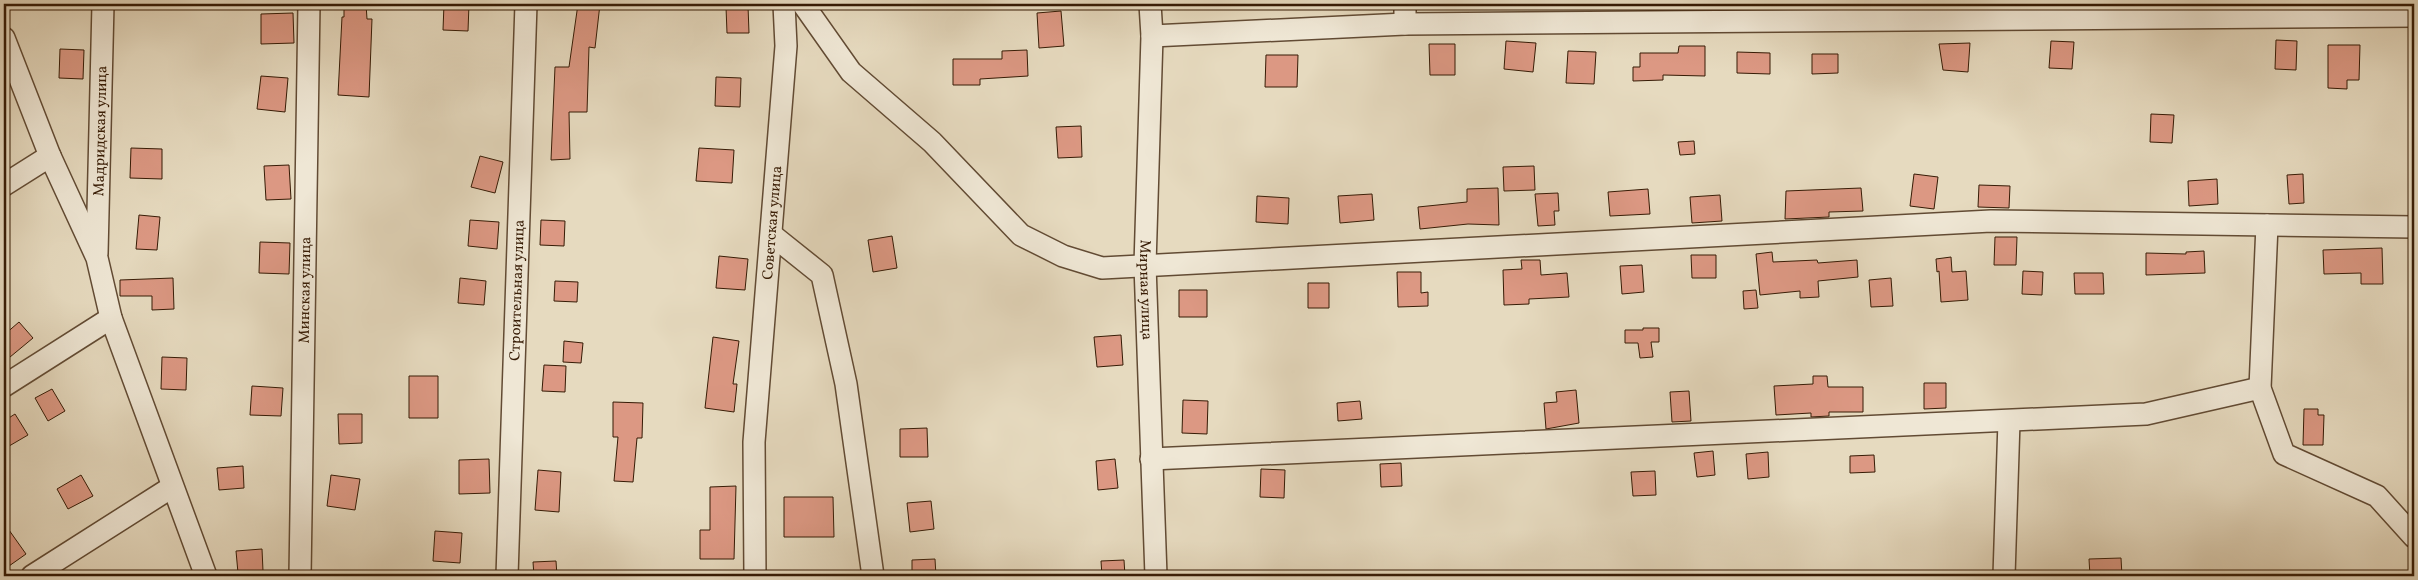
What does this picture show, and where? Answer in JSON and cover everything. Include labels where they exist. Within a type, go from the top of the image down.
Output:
[{"type":"street","name":"Мадридская улица","points":[[97,258],[103,4]]},
{"type":"street","name":"Минская улица","points":[[300,576],[309,4]]},
{"type":"street","name":"Строительная улица","points":[[507,576],[526,4]]},
{"type":"street","name":"Советская улица","points":[[755,576],[754,442],[786,46],[784,4]]},
{"type":"street","points":[[802,4],[851,72],[932,142],[1021,235],[1063,256],[1102,268],[1991,221],[2414,227]]},
{"type":"street","name":"Мирная улица","points":[[1150,4],[1152,36],[1145,265],[1156,576]]},
{"type":"street","points":[[1152,36],[1405,14],[2012,12],[2414,16]]},
{"type":"street","points":[[4,38],[50,156],[97,258],[111,318],[206,576]]},
{"type":"street","points":[[4,185],[50,156]]},
{"type":"street","points":[[2267,225],[2260,388],[2284,454],[2377,496],[2414,537]]},
{"type":"street","points":[[772,235],[822,275],[846,384],[873,576]]},
{"type":"street","points":[[4,386],[111,318]]},
{"type":"street","points":[[1151,459],[2146,414],[2260,388]]},
{"type":"street","points":[[2004,576],[2009,420]]},
{"type":"street","points":[[32,576],[172,487]]},
{"type":"building","points":[[344,4],[366,4],[367,19],[372,19],[369,97],[338,95]]},
{"type":"building","points":[[444,4],[469,4],[468,31],[443,30]]},
{"type":"building","points":[[578,4],[600,4],[595,48],[589,47],[587,112],[569,112],[570,159],[551,160],[555,67],[569,67]]},
{"type":"building","points":[[748,6],[749,33],[727,33],[726,7]]},
{"type":"building","points":[[1061,11],[1064,46],[1039,48],[1037,13]]},
{"type":"building","points":[[293,13],[294,43],[261,44],[261,14]]},
{"type":"building","points":[[2276,40],[2297,41],[2296,70],[2275,69]]},
{"type":"building","points":[[1506,41],[1536,43],[1533,72],[1504,69]]},
{"type":"building","points":[[2051,41],[2074,42],[2072,69],[2049,68]]},
{"type":"building","points":[[1970,43],[1968,72],[1943,70],[1939,44]]},
{"type":"building","points":[[1429,44],[1455,44],[1455,75],[1430,75]]},
{"type":"building","points":[[2328,45],[2360,45],[2359,80],[2347,80],[2347,89],[2328,88]]},
{"type":"building","points":[[1679,46],[1705,46],[1705,76],[1663,75],[1663,80],[1633,81],[1633,67],[1640,67],[1640,53],[1678,53]]},
{"type":"building","points":[[60,49],[84,50],[83,79],[59,78]]},
{"type":"building","points":[[1027,50],[1028,76],[980,79],[980,85],[953,85],[953,59],[1002,59],[1002,51]]},
{"type":"building","points":[[1568,51],[1596,52],[1594,84],[1566,83]]},
{"type":"building","points":[[1737,52],[1770,53],[1770,74],[1737,73]]},
{"type":"building","points":[[1812,54],[1838,54],[1838,73],[1812,74]]},
{"type":"building","points":[[1266,55],[1298,55],[1297,87],[1265,87]]},
{"type":"building","points":[[261,76],[288,78],[285,112],[257,109]]},
{"type":"building","points":[[716,77],[741,78],[740,107],[715,106]]},
{"type":"building","points":[[2151,114],[2174,115],[2172,143],[2150,142]]},
{"type":"building","points":[[1081,126],[1082,157],[1058,158],[1056,127]]},
{"type":"building","points":[[1694,141],[1695,154],[1680,155],[1678,142]]},
{"type":"building","points":[[131,148],[162,149],[162,179],[130,178]]},
{"type":"building","points":[[699,148],[734,150],[732,183],[696,181]]},
{"type":"building","points":[[480,156],[503,162],[495,193],[471,187]]},
{"type":"building","points":[[289,165],[291,199],[266,200],[264,166]]},
{"type":"building","points":[[1534,166],[1535,190],[1504,191],[1503,167]]},
{"type":"building","points":[[1914,174],[1938,177],[1934,209],[1910,206]]},
{"type":"building","points":[[2303,174],[2304,203],[2289,204],[2287,175]]},
{"type":"building","points":[[2217,179],[2218,204],[2189,206],[2188,181]]},
{"type":"building","points":[[1979,185],[2010,186],[2009,208],[1978,207]]},
{"type":"building","points":[[1498,188],[1499,225],[1468,224],[1420,229],[1418,207],[1467,202],[1467,189]]},
{"type":"building","points":[[1861,188],[1863,211],[1829,212],[1829,217],[1785,219],[1786,191]]},
{"type":"building","points":[[1648,189],[1650,214],[1610,216],[1608,192]]},
{"type":"building","points":[[1558,193],[1559,211],[1554,211],[1555,225],[1538,226],[1535,194]]},
{"type":"building","points":[[1372,194],[1374,220],[1340,223],[1338,196]]},
{"type":"building","points":[[1720,195],[1722,221],[1692,223],[1690,197]]},
{"type":"building","points":[[1257,196],[1289,198],[1288,224],[1256,222]]},
{"type":"building","points":[[139,215],[160,217],[157,250],[136,249]]},
{"type":"building","points":[[470,220],[499,222],[497,249],[468,246]]},
{"type":"building","points":[[541,220],[565,221],[564,246],[540,245]]},
{"type":"building","points":[[892,236],[897,268],[873,272],[868,240]]},
{"type":"building","points":[[1995,237],[2017,237],[2016,265],[1994,265]]},
{"type":"building","points":[[260,242],[290,243],[289,274],[259,273]]},
{"type":"building","points":[[2382,248],[2383,284],[2361,284],[2361,273],[2324,274],[2323,250]]},
{"type":"building","points":[[2204,251],[2205,273],[2146,275],[2146,253],[2186,254],[2186,252]]},
{"type":"building","points":[[1772,252],[1773,262],[1817,260],[1818,263],[1857,260],[1858,277],[1818,281],[1819,297],[1800,298],[1800,291],[1760,295],[1756,254]]},
{"type":"building","points":[[1691,255],[1716,255],[1716,278],[1692,278]]},
{"type":"building","points":[[719,256],[748,259],[745,290],[716,288]]},
{"type":"building","points":[[1951,257],[1952,272],[1966,271],[1968,300],[1941,302],[1939,271],[1937,272],[1936,259]]},
{"type":"building","points":[[1521,260],[1540,260],[1541,275],[1567,273],[1569,297],[1529,299],[1529,304],[1504,305],[1503,270],[1522,269]]},
{"type":"building","points":[[1642,265],[1644,292],[1622,294],[1620,266]]},
{"type":"building","points":[[2023,271],[2043,272],[2042,295],[2022,294]]},
{"type":"building","points":[[1397,272],[1421,272],[1421,293],[1428,292],[1428,306],[1398,307]]},
{"type":"building","points":[[2074,273],[2103,273],[2104,294],[2075,294]]},
{"type":"building","points":[[173,278],[174,309],[152,310],[152,296],[120,296],[120,280]]},
{"type":"building","points":[[460,278],[486,281],[484,305],[458,303]]},
{"type":"building","points":[[1891,278],[1893,306],[1871,307],[1869,280]]},
{"type":"building","points":[[555,281],[578,282],[577,302],[554,301]]},
{"type":"building","points":[[1308,283],[1329,283],[1329,308],[1308,308]]},
{"type":"building","points":[[1179,290],[1207,290],[1207,317],[1179,317]]},
{"type":"building","points":[[1756,290],[1758,308],[1744,309],[1743,291]]},
{"type":"building","points":[[19,322],[33,338],[4,362],[4,335]]},
{"type":"building","points":[[1643,328],[1659,328],[1659,342],[1651,342],[1653,357],[1640,358],[1638,343],[1625,343],[1625,330],[1643,330]]},
{"type":"building","points":[[1121,335],[1123,365],[1097,367],[1094,337]]},
{"type":"building","points":[[713,337],[739,341],[733,384],[737,384],[734,412],[705,408]]},
{"type":"building","points":[[564,341],[583,343],[581,363],[563,362]]},
{"type":"building","points":[[162,357],[187,358],[186,390],[161,389]]},
{"type":"building","points":[[544,365],[566,366],[565,392],[542,391]]},
{"type":"building","points":[[409,376],[438,376],[438,418],[409,418]]},
{"type":"building","points":[[1813,376],[1827,376],[1828,387],[1863,387],[1863,412],[1829,412],[1829,416],[1811,417],[1811,413],[1776,415],[1774,386],[1813,384]]},
{"type":"building","points":[[1924,383],[1946,383],[1946,408],[1924,409]]},
{"type":"building","points":[[252,386],[283,388],[281,416],[250,415]]},
{"type":"building","points":[[52,389],[65,411],[48,421],[35,398]]},
{"type":"building","points":[[1576,390],[1579,423],[1546,429],[1544,403],[1557,402],[1556,392]]},
{"type":"building","points":[[1689,391],[1691,421],[1672,422],[1670,392]]},
{"type":"building","points":[[1183,400],[1208,401],[1207,434],[1182,433]]},
{"type":"building","points":[[1360,401],[1362,419],[1338,421],[1337,403]]},
{"type":"building","points":[[613,402],[643,403],[642,438],[637,438],[633,482],[614,481],[618,437],[613,437]]},
{"type":"building","points":[[2304,409],[2318,409],[2318,415],[2324,415],[2323,445],[2303,445]]},
{"type":"building","points":[[15,414],[28,435],[4,449],[4,421]]},
{"type":"building","points":[[338,414],[362,414],[362,443],[339,444]]},
{"type":"building","points":[[927,428],[928,457],[900,457],[900,429]]},
{"type":"building","points":[[1713,451],[1715,475],[1697,477],[1694,453]]},
{"type":"building","points":[[1768,452],[1769,477],[1748,479],[1746,454]]},
{"type":"building","points":[[1874,455],[1875,472],[1850,473],[1850,456]]},
{"type":"building","points":[[489,459],[490,493],[459,494],[459,460]]},
{"type":"building","points":[[1115,459],[1118,488],[1098,490],[1096,461]]},
{"type":"building","points":[[1401,463],[1402,486],[1381,487],[1380,464]]},
{"type":"building","points":[[243,466],[244,488],[219,490],[217,468]]},
{"type":"building","points":[[1261,469],[1285,470],[1284,498],[1260,497]]},
{"type":"building","points":[[538,470],[561,472],[559,512],[535,510]]},
{"type":"building","points":[[1655,471],[1656,495],[1633,496],[1631,472]]},
{"type":"building","points":[[81,475],[93,496],[68,509],[57,489]]},
{"type":"building","points":[[331,475],[360,479],[355,510],[327,506]]},
{"type":"building","points":[[736,486],[734,559],[700,559],[700,530],[710,530],[710,487]]},
{"type":"building","points":[[784,497],[833,497],[834,537],[784,537]]},
{"type":"building","points":[[931,501],[934,529],[910,532],[907,503]]},
{"type":"building","points":[[4,523],[26,554],[9,566],[4,559]]},
{"type":"building","points":[[435,531],[462,533],[460,563],[433,561]]},
{"type":"building","points":[[262,549],[263,571],[238,573],[236,551]]},
{"type":"building","points":[[2121,558],[2122,576],[2090,576],[2089,559]]},
{"type":"building","points":[[935,559],[936,576],[912,576],[912,560]]},
{"type":"building","points":[[1124,560],[1125,576],[1102,576],[1101,561]]},
{"type":"building","points":[[556,561],[557,576],[534,576],[533,562]]}]
